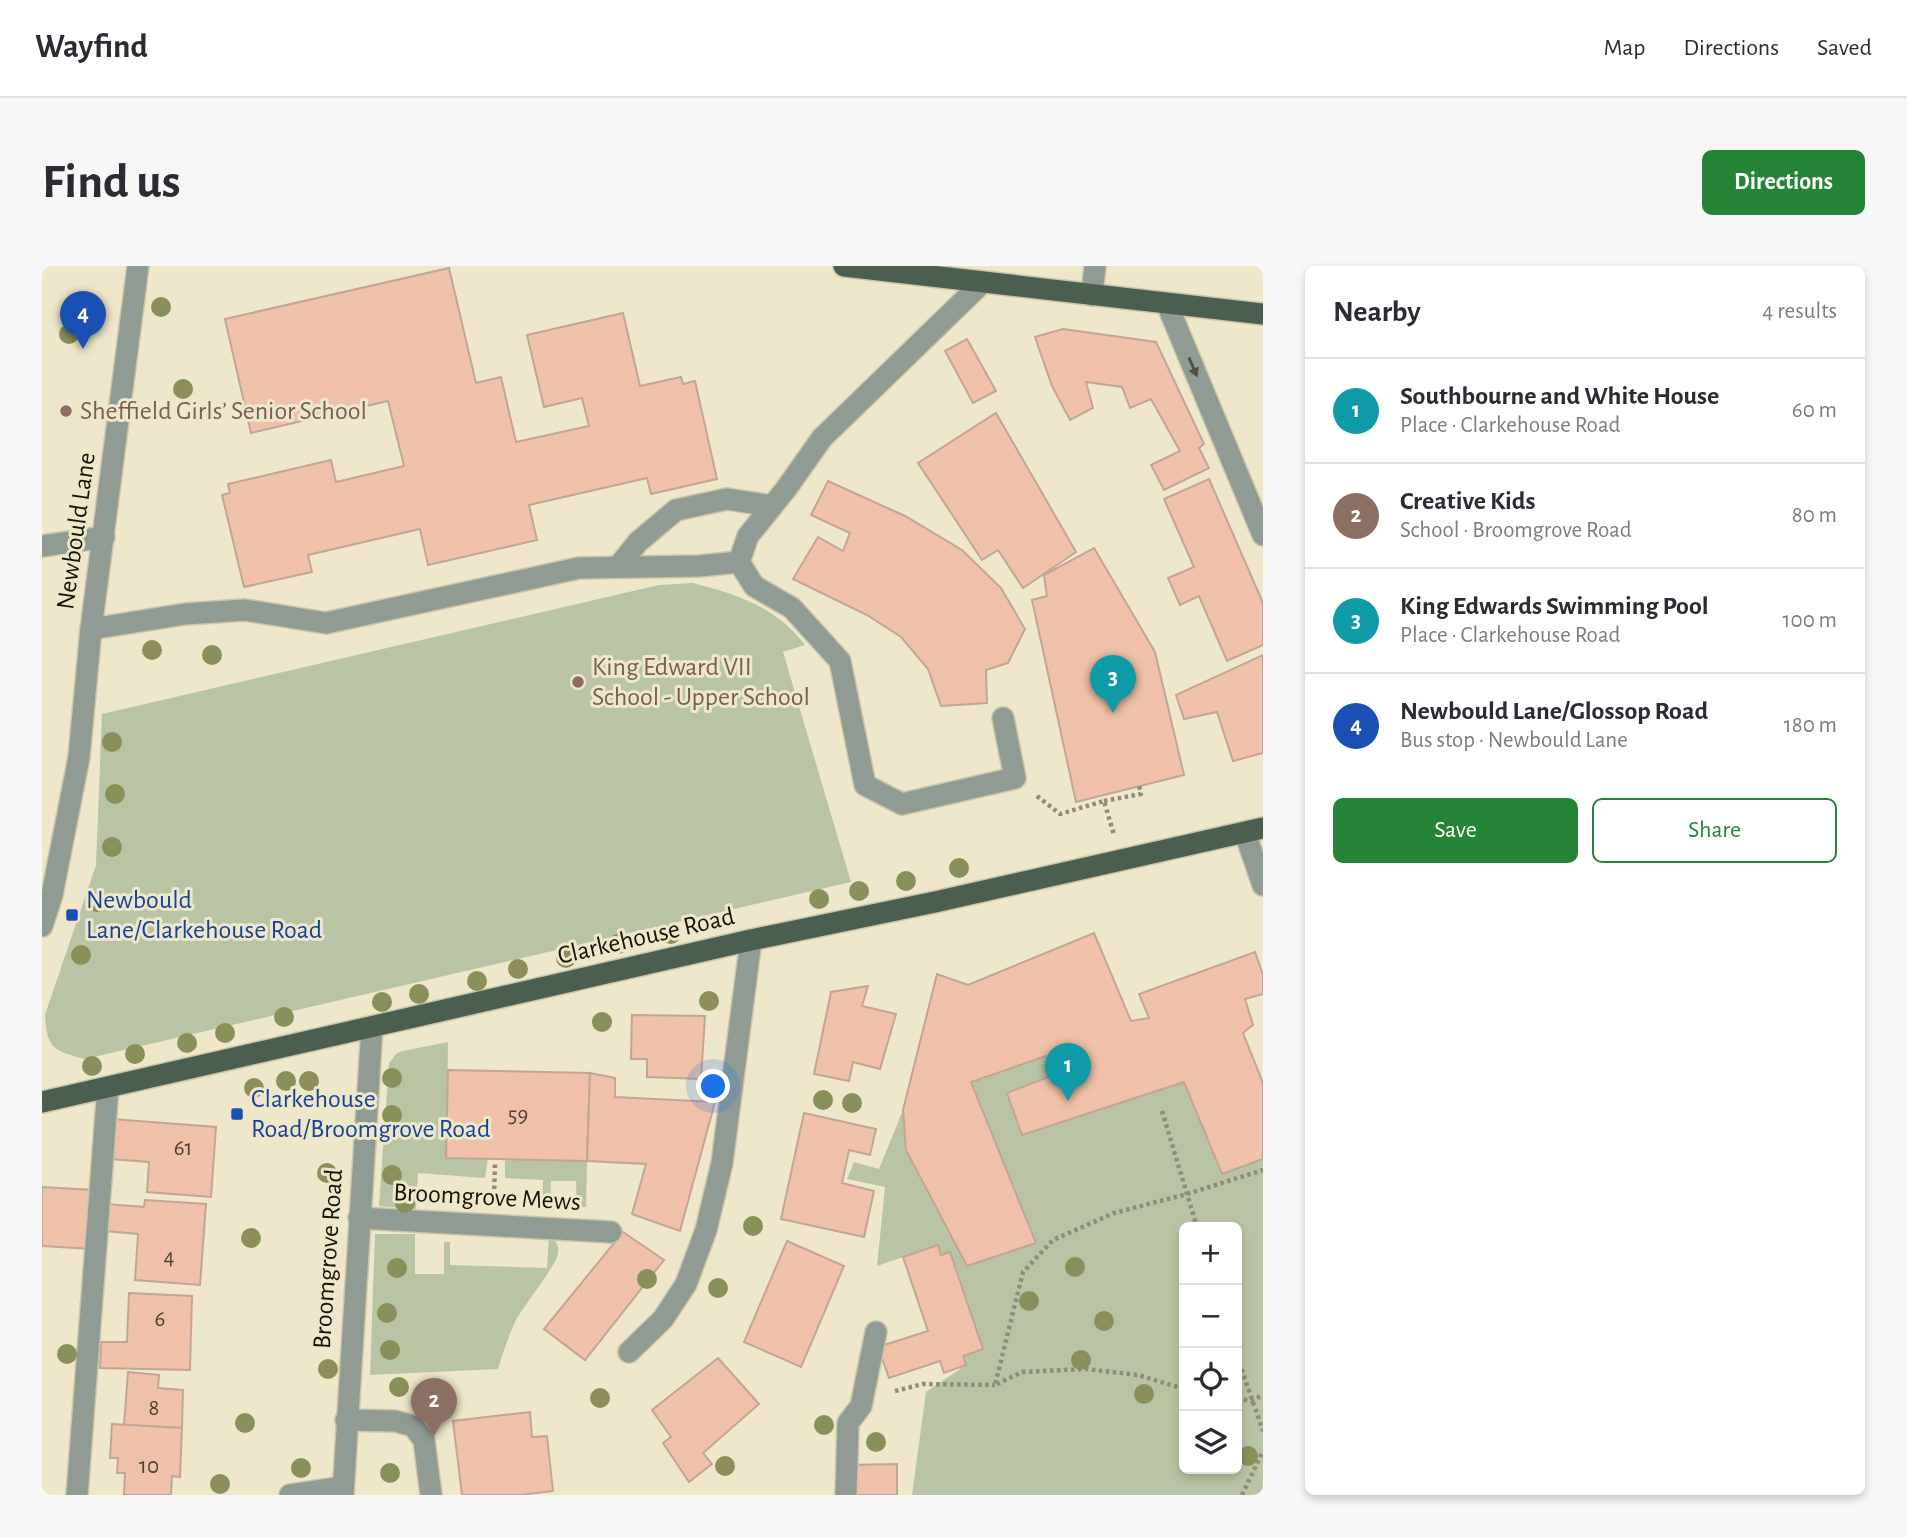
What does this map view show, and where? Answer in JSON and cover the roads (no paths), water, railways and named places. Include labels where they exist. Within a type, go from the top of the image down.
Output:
[{"type":"main road","points":[[844,266],[1263,314]]},
{"type":"main road","name":"Clarkehouse Road","points":[[42,1102],[751,940],[935,902],[1254,830]]},
{"type":"street","name":"Newbould Lane","points":[[42,926],[52,895],[79,757],[91,629],[138,266]]},
{"type":"street","points":[[1092,295],[1095,266]]},
{"type":"street","points":[[739,562],[748,536],[822,438],[983,282]]},
{"type":"street","points":[[1167,304],[1263,535]]},
{"type":"street","points":[[618,567],[638,542],[676,510],[727,499],[772,506]]},
{"type":"street","points":[[42,547],[104,537]]},
{"type":"street","points":[[91,629],[185,614],[244,610],[326,623],[579,568],[699,566],[739,562]]},
{"type":"street","points":[[739,562],[754,586],[792,608],[840,661],[865,785],[902,804],[1015,778],[1003,718]]},
{"type":"street","points":[[1254,830],[1263,885]]},
{"type":"street","points":[[629,1352],[663,1319],[686,1284],[706,1230],[722,1163],[751,940]]},
{"type":"street","name":"Broomgrove Road","points":[[343,1491],[372,1027]]},
{"type":"street","points":[[77,1495],[108,1087]]},
{"type":"street","name":"Broomgrove Mews","points":[[359,1218],[611,1232]]},
{"type":"street","points":[[846,1495],[848,1423],[861,1406],[876,1332]]},
{"type":"street","points":[[346,1420],[395,1421],[413,1426],[424,1440],[431,1495]]},
{"type":"street","points":[[290,1495],[343,1491]]},
{"type":"place","name":"Newbould Lane/Glossop Road","points":[[83,349]]},
{"type":"place","name":"Sheffield Girls’ Senior School","points":[[66,411]]},
{"type":"place","name":"King Edward VII School - Upper School","points":[[578,682]]},
{"type":"place","name":"King Edwards Swimming Pool","points":[[1113,713]]},
{"type":"place","name":"Newbould Lane/Clarkehouse Road","points":[[72,915]]},
{"type":"place","name":"Southbourne and White House","points":[[1068,1101]]},
{"type":"place","name":"Clarkehouse Road/Broomgrove Road","points":[[237,1114]]},
{"type":"place","name":"Creative Kids","points":[[434,1436]]}]
